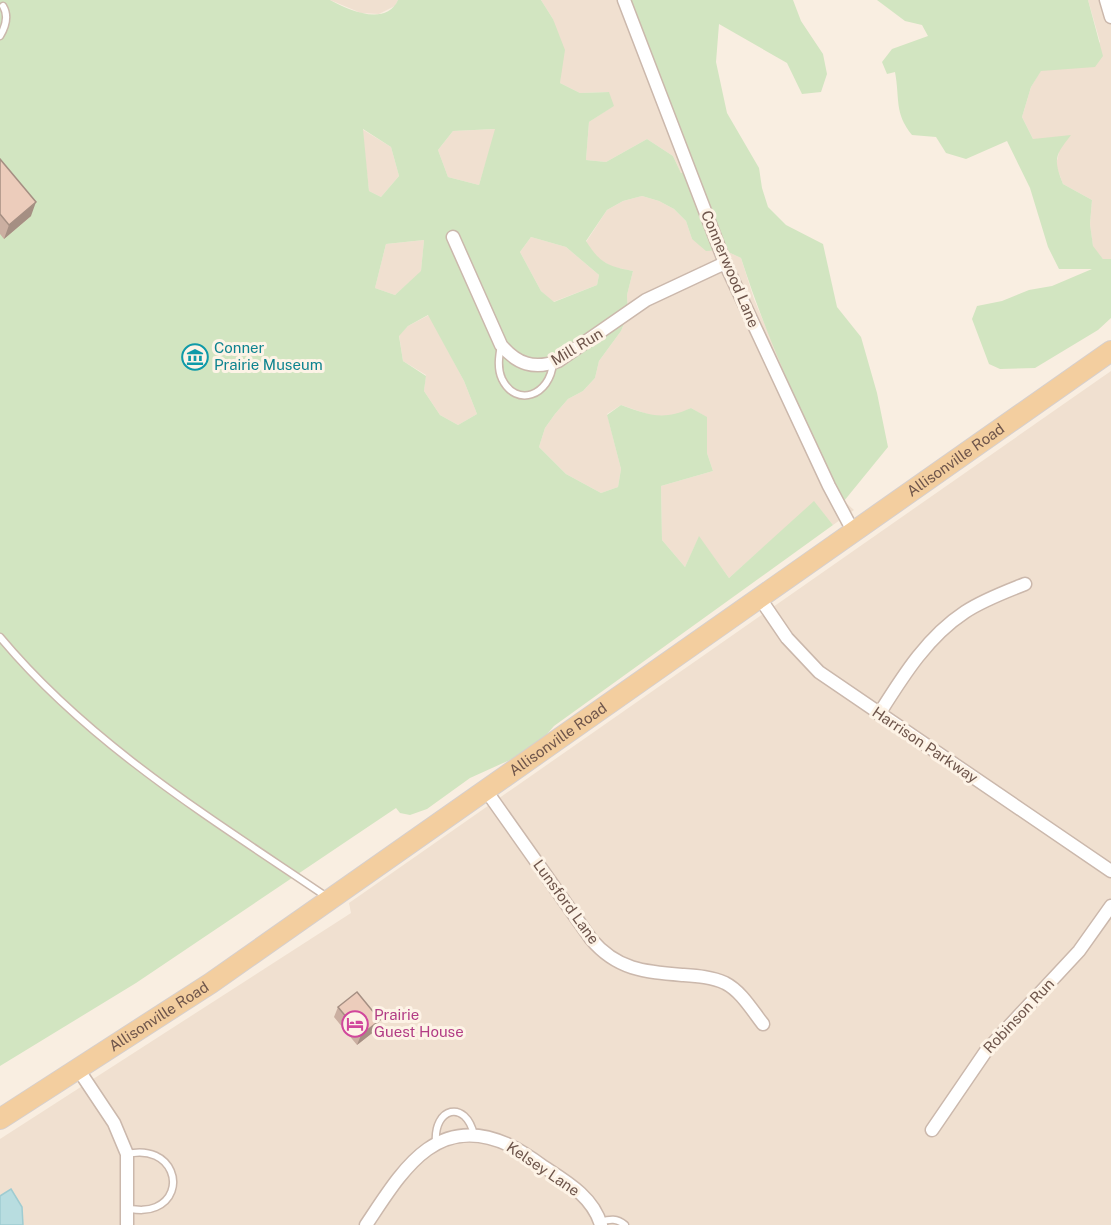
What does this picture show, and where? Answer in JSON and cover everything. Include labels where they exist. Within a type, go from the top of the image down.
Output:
[{"type":"main road","name":"Allisonville Road","points":[[0,1119],[211,983],[1111,351]]},
{"type":"street","name":"Connerwood Lane","points":[[624,0],[725,263],[829,486],[854,531]]},
{"type":"street","points":[[1106,0],[1111,17]]},
{"type":"street","name":"Mill Run","points":[[453,237],[501,345],[508,354],[523,364],[534,366],[553,363],[576,351],[646,300],[725,263]]},
{"type":"street","points":[[879,714],[917,657],[943,630],[974,607],[1025,584]]},
{"type":"street","name":"Harrison Parkway","points":[[759,597],[787,638],[810,665],[1111,871]]},
{"type":"street","name":"Lunsford Lane","points":[[485,789],[591,939],[612,960],[640,970],[711,978],[724,983],[740,995],[763,1024]]},
{"type":"street","name":"Robinson Run","points":[[932,1130],[986,1051],[1079,951],[1111,906]]},
{"type":"street","points":[[78,1069],[114,1123],[127,1154],[127,1225]]},
{"type":"street","name":"Kelsey Lane","points":[[366,1225],[402,1172],[415,1158],[435,1143],[474,1135],[496,1140],[517,1149],[567,1182],[587,1200],[601,1223]]},
{"type":"lane","points":[[0,36],[7,20],[3,6]]},
{"type":"lane","points":[[501,345],[498,360],[502,380],[520,395],[532,395],[544,388],[552,375],[553,363]]},
{"type":"lane","points":[[0,637],[58,699],[115,749],[195,808],[329,899]]},
{"type":"lane","points":[[435,1143],[436,1125],[442,1117],[450,1113],[459,1113],[468,1118],[474,1135]]},
{"type":"lane","points":[[127,1154],[142,1151],[156,1154],[171,1169],[172,1184],[168,1198],[157,1207],[149,1210],[128,1209]]},
{"type":"lane","points":[[601,1223],[608,1219],[617,1220],[625,1225]]},
{"type":"shaded area","points":[[330,0],[398,0],[395,6],[379,14],[361,13]]},
{"type":"shaded area","points":[[541,0],[627,0],[696,172],[681,173],[673,156],[647,139],[606,162],[586,160],[589,122],[613,106],[608,92],[580,93],[560,83],[561,69],[553,19]]},
{"type":"shaded area","points":[[1088,0],[1111,0],[1111,259],[1103,259],[1093,247],[1090,224],[1092,200],[1063,184],[1056,165],[1059,152],[1033,139],[1022,117],[1031,87],[1041,70],[1067,68],[1100,42]]},
{"type":"shaded area","points":[[362,129],[391,147],[399,176],[381,197],[369,191]]},
{"type":"shaded area","points":[[496,129],[479,185],[448,177],[438,150],[453,131]]},
{"type":"shaded area","points":[[642,196],[674,209],[686,221],[692,239],[741,258],[754,299],[790,385],[844,501],[854,510],[833,525],[814,502],[729,578],[699,537],[685,567],[662,540],[661,486],[713,471],[707,453],[706,417],[691,408],[675,416],[656,417],[621,405],[607,414],[621,469],[618,487],[601,493],[566,474],[539,447],[545,428],[555,414],[568,399],[583,391],[595,378],[599,361],[621,331],[628,314],[627,295],[633,271],[613,267],[597,258],[586,242],[607,210],[623,201]]},
{"type":"shaded area","points":[[531,237],[566,247],[599,275],[597,285],[553,302],[541,291],[520,252]]},
{"type":"shaded area","points":[[424,240],[421,272],[395,295],[375,288],[386,244]]},
{"type":"shaded area","points":[[429,315],[464,381],[477,414],[458,425],[440,415],[424,391],[426,375],[403,361],[399,335],[408,326]]},
{"type":"shaded area","points":[[1111,371],[1111,1225],[0,1225],[0,1139],[351,913],[349,903]]},
{"type":"green space","name":"Conner Prairie Museum","points":[[0,0],[330,0],[356,12],[376,15],[385,13],[398,0],[541,0],[553,19],[565,50],[560,83],[580,93],[609,92],[614,106],[589,122],[586,160],[606,162],[647,139],[673,156],[681,173],[695,172],[627,0],[793,0],[801,21],[823,54],[827,74],[821,92],[802,94],[787,63],[719,24],[716,62],[727,113],[759,168],[768,207],[786,225],[823,244],[837,307],[861,337],[877,393],[888,447],[844,501],[788,381],[741,258],[724,250],[706,251],[692,239],[686,221],[674,209],[642,196],[623,201],[607,210],[586,241],[600,259],[633,271],[627,295],[628,314],[621,331],[599,361],[595,378],[583,391],[568,399],[555,414],[545,428],[539,447],[566,474],[601,493],[618,487],[621,469],[607,415],[621,405],[656,415],[672,414],[691,408],[707,417],[707,453],[713,471],[661,486],[662,540],[685,567],[699,536],[729,578],[814,501],[833,525],[554,726],[534,749],[470,778],[427,809],[410,815],[400,813],[396,808],[136,983],[0,1066]],"holes":[[[363,129],[391,147],[399,176],[381,197],[369,191]],[[495,129],[479,185],[448,177],[438,150],[453,131]],[[531,237],[566,247],[599,275],[597,285],[554,302],[541,291],[520,252]],[[424,240],[421,271],[395,295],[375,288],[386,244]],[[428,315],[464,381],[477,414],[458,425],[440,415],[424,391],[426,376],[403,361],[399,336],[408,326]]]},
{"type":"green space","points":[[877,0],[1088,0],[1103,56],[1095,67],[1041,71],[1031,87],[1022,117],[1033,139],[1071,135],[1057,158],[1058,168],[1063,184],[1092,200],[1090,224],[1093,246],[1103,259],[1111,259],[1111,318],[1098,330],[1035,368],[1000,369],[989,364],[972,319],[977,306],[1002,301],[1029,290],[1052,286],[1092,269],[1059,269],[1048,247],[1030,188],[1007,141],[966,159],[946,153],[936,137],[912,135],[900,113],[895,72],[887,74],[882,62],[892,49],[928,36],[922,25],[905,21]]},
{"type":"water","points":[[11,1189],[22,1207],[23,1225],[0,1225],[0,1196]]},
{"type":"building","points":[[0,159],[36,202],[9,225],[0,214]]},
{"type":"building","points":[[357,992],[380,1020],[361,1035],[338,1007]]},
{"type":"place","name":"Conner Prairie Museum","points":[[195,357]]},
{"type":"place","name":"Prairie Guest House","points":[[355,1024]]}]
